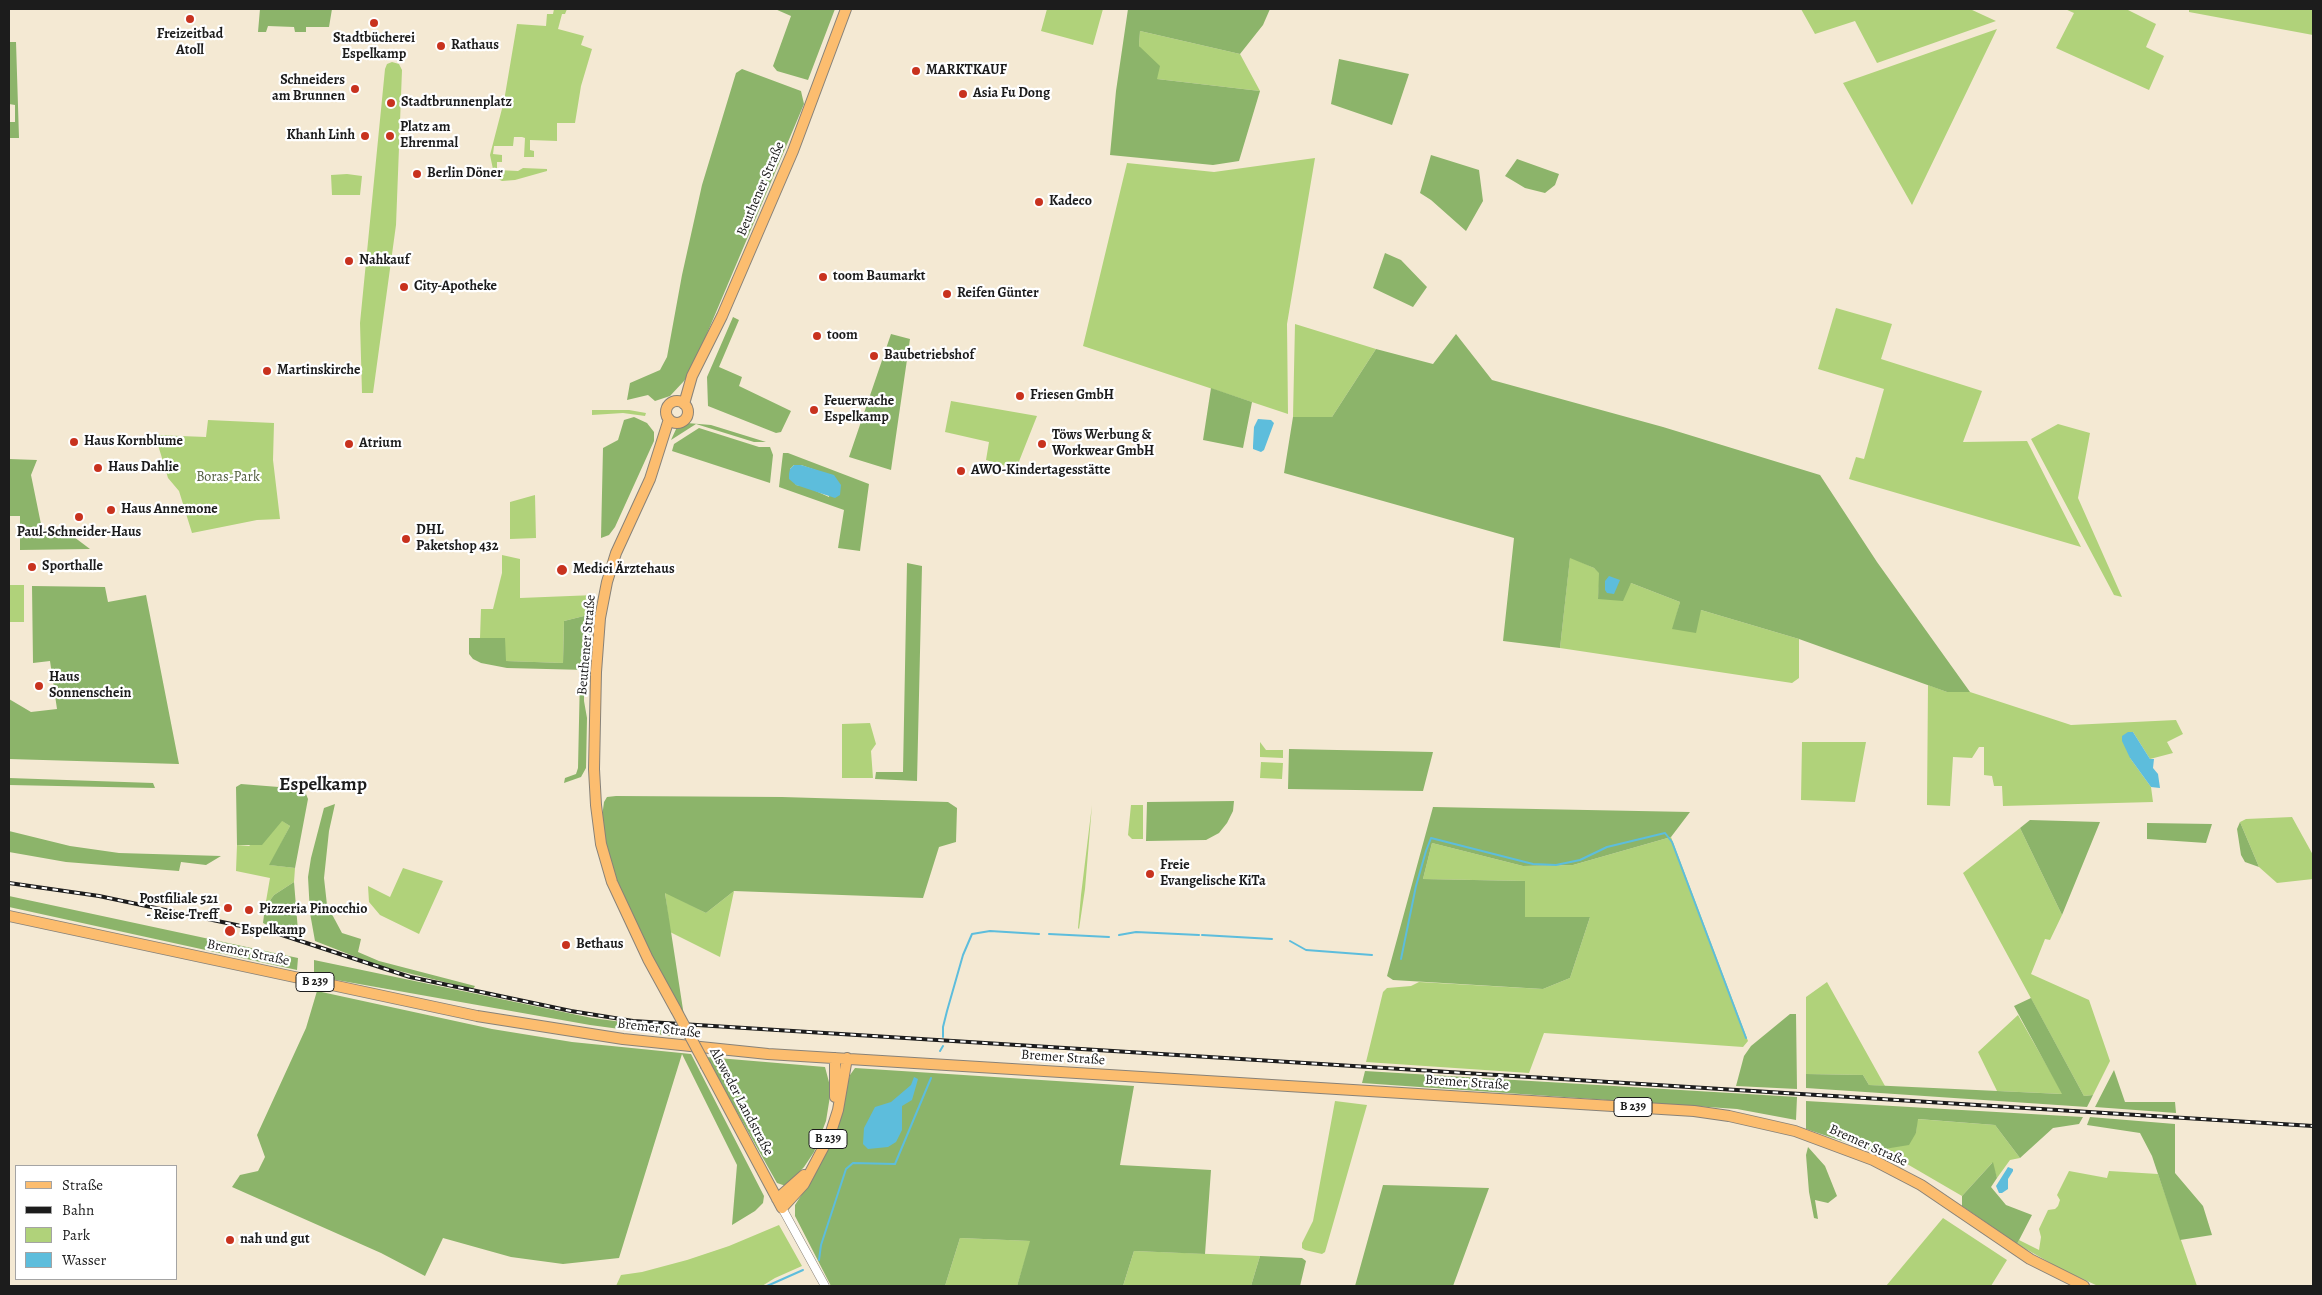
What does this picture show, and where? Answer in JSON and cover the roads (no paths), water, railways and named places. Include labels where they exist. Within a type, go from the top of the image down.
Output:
[{"type":"main road","name":"Beuthener Straße","points":[[681,403],[692,376],[722,316],[793,152],[846,9]]},
{"type":"main road","points":[[671,403],[681,403],[687,408],[687,415],[683,421],[673,421],[667,408],[671,403]]},
{"type":"main road","name":"Beuthener Straße","points":[[595,788],[596,672],[600,618],[607,582],[616,552],[673,421]]},
{"type":"main road","name":"Alsweder Landstraße","points":[[595,788],[601,844],[612,882],[623,909],[780,1204]]},
{"type":"main road","name":"Bremer Straße","points":[[9,916],[494,1019],[575,1032],[680,1045],[835,1058],[1694,1111],[1729,1116],[1795,1130],[1873,1160],[1921,1186],[2030,1259],[2084,1286]]},
{"type":"main road","name":"B 239","points":[[780,1204],[808,1170],[827,1134],[834,1109],[835,1058]]},
{"type":"main road","name":"B 239","points":[[780,1204],[804,1184],[830,1135],[838,1110],[847,1058]]},
{"type":"street","name":"Alsweder Landstraße","points":[[780,1204],[825,1286]]},
{"type":"water","points":[[1258,419],[1271,420],[1274,423],[1264,450],[1261,452],[1253,449],[1254,427]]},
{"type":"water","points":[[794,465],[801,465],[834,475],[841,485],[840,495],[835,498],[796,485],[789,479],[790,469]]},
{"type":"water","points":[[1609,576],[1620,580],[1614,594],[1607,593],[1605,590],[1605,581]]},
{"type":"water","points":[[2128,732],[2133,732],[2150,759],[2154,759],[2153,768],[2158,774],[2160,788],[2151,787],[2130,758],[2122,741],[2122,736]]},
{"type":"water","points":[[914,1077],[918,1079],[912,1100],[902,1106],[902,1130],[896,1142],[888,1147],[868,1149],[863,1144],[864,1128],[875,1107],[891,1102],[911,1085]]},
{"type":"water","points":[[2008,1167],[2013,1169],[2013,1171],[2008,1179],[2008,1189],[1999,1193],[1996,1186]]},
{"type":"waterway","points":[[1401,959],[1416,886],[1431,838],[1533,864],[1556,865],[1580,860],[1607,847],[1665,833],[1672,842],[1746,1038]]},
{"type":"waterway","points":[[943,1037],[943,1027],[947,1011],[963,955],[972,934],[990,931],[1039,934]]},
{"type":"waterway","points":[[1119,935],[1136,932],[1199,935]]},
{"type":"waterway","points":[[1049,934],[1109,937]]},
{"type":"waterway","points":[[1202,935],[1272,939]]},
{"type":"waterway","points":[[1290,941],[1306,950],[1372,955]]},
{"type":"waterway","points":[[940,1051],[943,1046]]},
{"type":"waterway","points":[[819,1260],[821,1245],[846,1169],[853,1163],[895,1164],[931,1078]]},
{"type":"waterway","points":[[767,1286],[803,1270]]},
{"type":"railway","points":[[9,883],[99,896],[279,934],[410,977],[571,1011],[633,1021],[2313,1126]]},
{"type":"place","name":"Freizeitbad Atoll","points":[[190,19]]},
{"type":"place","name":"Stadtbücherei Espelkamp","points":[[374,23]]},
{"type":"place","name":"Rathaus","points":[[441,46]]},
{"type":"place","name":"MARKTKAUF","points":[[916,71]]},
{"type":"place","name":"Schneiders am Brunnen","points":[[355,89]]},
{"type":"place","name":"Asia Fu Dong","points":[[963,94]]},
{"type":"place","name":"Stadtbrunnenplatz","points":[[391,103]]},
{"type":"place","name":"Khanh Linh","points":[[365,136]]},
{"type":"place","name":"Platz am Ehrenmal","points":[[390,136]]},
{"type":"place","name":"Berlin Döner","points":[[417,174]]},
{"type":"place","name":"Kadeco","points":[[1039,202]]},
{"type":"place","name":"Nahkauf","points":[[349,261]]},
{"type":"place","name":"toom Baumarkt","points":[[823,277]]},
{"type":"place","name":"City-Apotheke","points":[[404,287]]},
{"type":"place","name":"Reifen Günter","points":[[947,294]]},
{"type":"place","name":"toom","points":[[817,336]]},
{"type":"place","name":"Baubetriebshof","points":[[874,356]]},
{"type":"place","name":"Martinskirche","points":[[267,371]]},
{"type":"place","name":"Friesen GmbH","points":[[1020,396]]},
{"type":"place","name":"Feuerwache Espelkamp","points":[[814,410]]},
{"type":"place","name":"Haus Kornblume","points":[[74,442]]},
{"type":"place","name":"Atrium","points":[[349,444]]},
{"type":"place","name":"Töws Werbung & Workwear GmbH","points":[[1042,444]]},
{"type":"place","name":"Haus Dahlie","points":[[98,468]]},
{"type":"place","name":"AWO-Kindertagesstätte","points":[[961,471]]},
{"type":"place","name":"Haus Annemone","points":[[111,510]]},
{"type":"place","name":"Paul-Schneider-Haus","points":[[79,517]]},
{"type":"place","name":"DHL Paketshop 432","points":[[406,539]]},
{"type":"place","name":"Sporthalle","points":[[32,567]]},
{"type":"place","name":"Medici Ärztehaus","points":[[562,570]]},
{"type":"place","name":"Haus Sonnenschein","points":[[39,686]]},
{"type":"place","name":"Freie Evangelische KiTa","points":[[1150,874]]},
{"type":"place","name":"Postfiliale 521 - Reise-Treff","points":[[228,908]]},
{"type":"place","name":"Pizzeria Pinocchio","points":[[249,910]]},
{"type":"place","name":"Espelkamp","points":[[230,931]]},
{"type":"place","name":"Bethaus","points":[[566,945]]},
{"type":"place","name":"nah und gut","points":[[230,1240]]},
{"type":"district","name":"Espelkamp","points":[[323,785]]},
{"type":"park label","name":"Boras-Park","points":[[228,478]]}]
